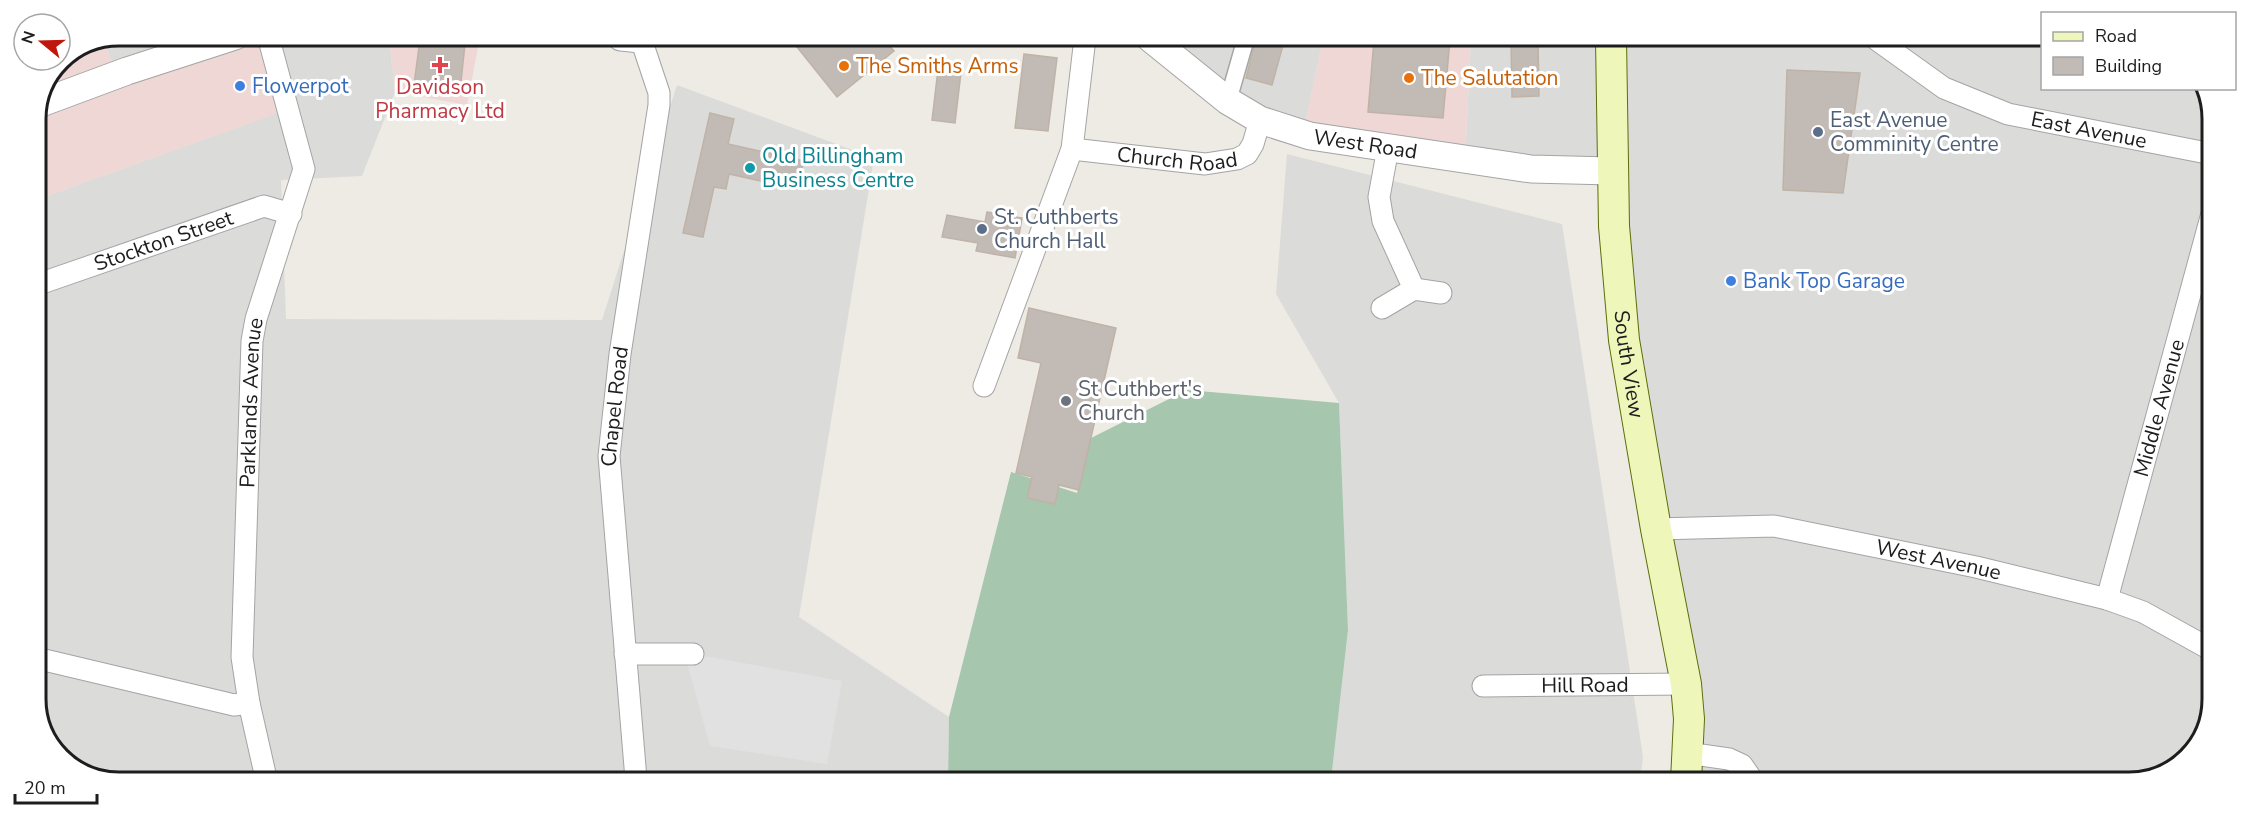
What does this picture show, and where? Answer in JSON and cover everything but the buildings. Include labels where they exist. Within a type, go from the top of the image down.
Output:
[{"type":"main road","name":"South View","points":[[1611,46],[1611,171],[1624,340],[1656,529],[1686,684],[1689,719],[1686,767]]},
{"type":"street","points":[[49,101],[127,71],[204,46]]},
{"type":"street","name":"Parklands Avenue","points":[[265,772],[249,703],[242,657],[252,341],[256,318],[304,169],[271,46]]},
{"type":"street","name":"Chapel Road","points":[[635,772],[609,456],[620,354],[659,105],[659,93],[639,46]]},
{"type":"street","points":[[984,386],[1072,149],[1084,46]]},
{"type":"street","name":"West Road","points":[[1160,46],[1228,101],[1260,120],[1310,136],[1531,169],[1611,171]]},
{"type":"street","points":[[1228,101],[1244,46]]},
{"type":"street","name":"East Avenue","points":[[1885,46],[1944,88],[2008,114],[2201,152]]},
{"type":"street","name":"Church Road","points":[[1072,149],[1205,164],[1237,159],[1247,154],[1253,144],[1260,120]]},
{"type":"street","points":[[1388,148],[1379,196],[1383,221],[1414,289]]},
{"type":"street","name":"Stockton Street","points":[[46,281],[264,206],[291,214]]},
{"type":"street","name":"Middle Avenue","points":[[2107,599],[2201,253]]},
{"type":"street","points":[[1382,308],[1414,289],[1442,292]]},
{"type":"street","name":"West Avenue","points":[[1656,529],[1774,526],[1976,567],[2107,599],[2143,612],[2202,645]]},
{"type":"street","points":[[625,654],[693,654]]},
{"type":"street","points":[[47,661],[234,705],[249,703]]},
{"type":"street","name":"Hill Road","points":[[1483,686],[1686,684]]},
{"type":"street","points":[[1686,767],[1729,759],[1742,765],[1747,772]]},
{"type":"shaded area","points":[[166,46],[112,63],[106,48]]},
{"type":"shaded area","points":[[166,46],[276,46],[292,108],[46,196],[46,119],[52,91],[65,72],[72,72],[72,65],[79,59],[91,52],[106,48],[112,63]]},
{"type":"shaded area","points":[[276,46],[390,46],[395,92],[362,176],[281,180],[286,319],[602,320],[677,85],[874,158],[799,617],[949,717],[948,772],[119,772],[96,768],[83,762],[61,743],[52,727],[47,704],[46,196],[291,108]]},
{"type":"shaded area","points":[[390,46],[478,46],[467,105],[395,92]]},
{"type":"shaded area","points":[[1173,46],[1322,46],[1303,134],[1260,120]]},
{"type":"shaded area","points":[[1322,46],[1471,46],[1465,159],[1303,134]]},
{"type":"shaded area","points":[[1471,46],[2041,46],[2041,90],[2196,90],[2201,114],[2202,699],[2198,722],[2187,743],[2165,762],[2152,768],[2129,772],[1685,772],[1611,171],[1465,159]]},
{"type":"shaded area","points":[[1287,154],[1562,224],[1643,757],[1641,772],[1332,772],[1348,630],[1339,403],[1276,294]]},
{"type":"shaded area","points":[[693,654],[842,681],[827,764],[710,746],[688,666]]},
{"type":"green space","points":[[1187,390],[1339,403],[1348,630],[1332,772],[948,772],[949,717],[1011,472],[1077,493],[1091,438]]},
{"type":"place","name":"Davidson Pharmacy Ltd","points":[[440,65]]},
{"type":"place","name":"The Smiths Arms","points":[[844,66]]},
{"type":"place","name":"The Salutation","points":[[1409,78]]},
{"type":"place","name":"Flowerpot","points":[[240,86]]},
{"type":"place","name":"East Avenue Comminity Centre","points":[[1818,132]]},
{"type":"place","name":"Old Billingham Business Centre","points":[[750,168]]},
{"type":"place","name":"St. Cuthberts Church Hall","points":[[982,229]]},
{"type":"place","name":"Bank Top Garage","points":[[1731,281]]},
{"type":"place","name":"St Cuthbert's Church","points":[[1066,401]]}]
